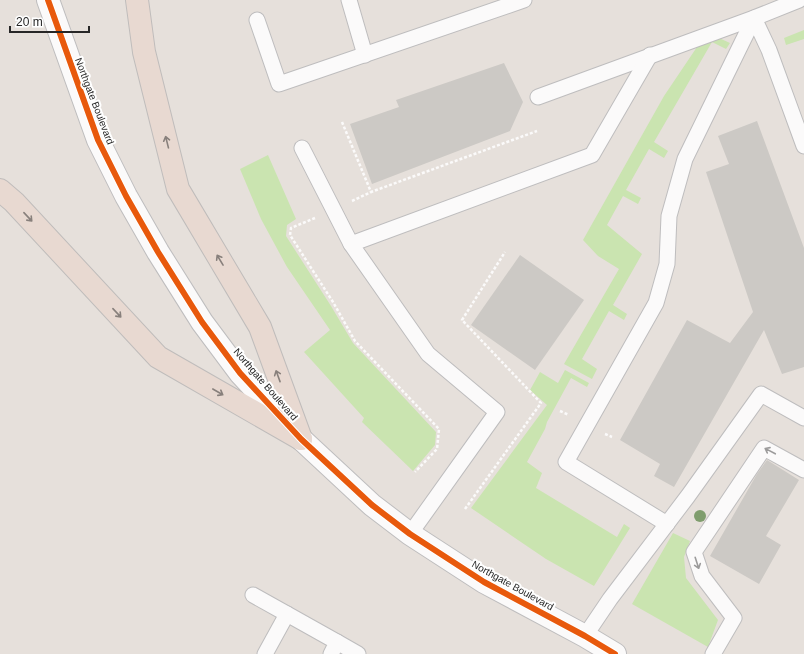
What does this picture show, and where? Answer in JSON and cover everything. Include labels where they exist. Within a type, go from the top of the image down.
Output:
[{"type":"highway","points":[[137,0],[144,52],[178,189],[260,327],[301,439]]},
{"type":"highway","points":[[0,190],[14,202],[158,358],[301,439]]},
{"type":"main road","name":"Northgate Boulevard","points":[[48,0],[98,140],[126,196],[158,252],[202,322],[240,373],[301,439],[372,505],[410,534],[484,582],[616,654]]},
{"type":"lane","points":[[349,0],[365,55]]},
{"type":"lane","points":[[257,20],[278,84],[524,0]]},
{"type":"lane","points":[[538,96],[754,18],[799,0]]},
{"type":"lane","points":[[754,18],[769,50],[804,146]]},
{"type":"lane","points":[[667,524],[566,462],[656,303],[667,264],[669,216],[686,159],[754,18]]},
{"type":"lane","points":[[351,244],[592,155],[650,56]]},
{"type":"lane","points":[[302,148],[351,244],[428,354],[497,412],[410,534]]},
{"type":"lane","points":[[585,636],[610,599],[667,524],[761,394],[804,418]]},
{"type":"lane","points":[[713,654],[734,618],[702,576],[694,552],[764,448],[804,470]]},
{"type":"lane","points":[[254,595],[288,614],[334,648],[358,654]]},
{"type":"lane","points":[[265,654],[288,614]]},
{"type":"path","points":[[342,122],[372,192]]},
{"type":"path","points":[[415,472],[437,449],[439,429],[355,341],[333,302],[290,235],[291,228],[372,192],[537,131]]},
{"type":"path","points":[[465,508],[541,403],[462,320],[505,252]]},
{"type":"green space","points":[[804,30],[804,39],[786,45],[784,38]]},
{"type":"green space","points":[[714,38],[719,38],[730,43],[726,49],[712,42],[654,142],[668,151],[664,158],[649,149],[626,190],[641,198],[638,204],[623,196],[607,225],[642,254],[613,305],[627,314],[624,320],[609,311],[582,359],[597,369],[592,379],[564,364],[619,269],[598,256],[583,240],[664,96],[697,47]]},
{"type":"green space","points":[[268,155],[296,219],[287,225],[286,236],[353,343],[436,432],[435,445],[413,471],[362,422],[364,418],[304,352],[330,330],[287,267],[261,219],[240,169]]},
{"type":"green space","points":[[565,370],[589,383],[587,387],[571,378],[527,462],[542,473],[536,488],[617,537],[624,524],[630,528],[594,586],[546,559],[471,508],[547,405],[530,390],[540,372],[558,383]]},
{"type":"green space","points":[[673,533],[690,541],[684,557],[686,578],[718,620],[708,647],[632,604]]},
{"type":"building","points":[[504,63],[523,102],[510,131],[372,184],[350,124],[399,107],[396,100]]},
{"type":"building","points":[[757,121],[804,248],[804,367],[782,374],[764,330],[674,487],[654,476],[660,464],[620,440],[687,320],[730,343],[753,312],[706,172],[729,164],[718,136]]},
{"type":"building","points":[[520,255],[584,300],[535,370],[471,325]]},
{"type":"building","points":[[767,460],[799,480],[766,536],[781,545],[759,584],[710,556],[757,474]]},
{"type":"cycle path","points":[[48,0],[98,140],[126,196],[158,252],[202,322],[240,373],[301,439],[372,505],[410,534],[484,582],[585,636],[615,654]]}]
